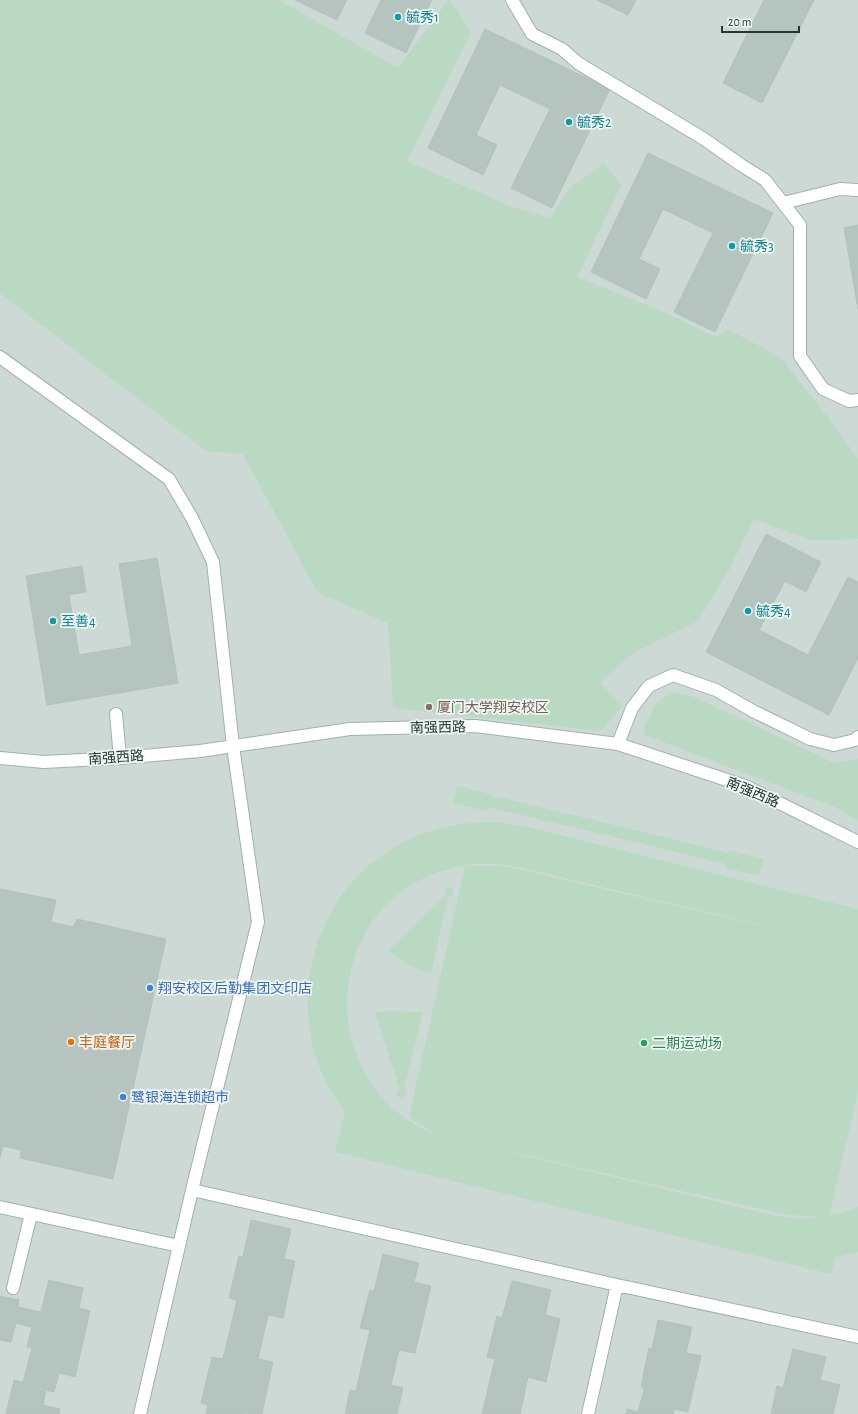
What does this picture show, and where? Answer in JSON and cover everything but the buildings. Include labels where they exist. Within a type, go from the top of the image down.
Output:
[{"type":"street","points":[[512,0],[532,34],[562,49],[578,63],[704,139],[765,180],[800,225],[800,356],[823,389],[849,401],[858,400]]},
{"type":"street","points":[[783,203],[840,189],[858,190]]},
{"type":"street","points":[[0,357],[170,480],[192,518],[213,562],[233,746],[258,922],[192,1190],[140,1414]]},
{"type":"street","points":[[618,744],[632,708],[649,686],[673,674],[716,690],[753,711],[810,739],[834,745],[856,740],[858,737]]},
{"type":"street","points":[[116,714],[120,758]]},
{"type":"street","name":"南强西路","points":[[0,758],[44,762],[120,758],[200,751],[350,729],[475,726],[618,744],[745,786],[858,842]]},
{"type":"street","points":[[192,1190],[858,1337]]},
{"type":"street","points":[[0,1207],[179,1246]]},
{"type":"street","points":[[13,1288],[31,1214]]},
{"type":"street","points":[[588,1414],[617,1285]]},
{"type":"shaded area","name":"厦门大学翔安校区","points":[[0,0],[858,0],[858,1414],[0,1414]]},
{"type":"green space","points":[[0,0],[279,0],[398,68],[448,0],[450,0],[471,32],[407,161],[512,207],[550,218],[570,188],[604,163],[621,185],[577,277],[659,310],[715,337],[727,329],[780,357],[827,416],[858,459],[858,539],[811,540],[754,519],[729,570],[698,621],[633,653],[600,683],[622,706],[601,731],[393,708],[388,623],[318,593],[243,454],[206,451],[0,293]]},
{"type":"green space","points":[[673,692],[694,697],[834,763],[858,759],[858,821],[835,807],[642,734],[655,704]]},
{"type":"green space","points":[[457,786],[729,853],[729,850],[764,859],[759,876],[726,868],[727,864],[488,807],[487,811],[453,803]]},
{"type":"green space","points":[[498,822],[528,827],[858,909],[858,1092],[829,1216],[858,1207],[858,1252],[836,1257],[831,1274],[335,1152],[345,1111],[325,1079],[313,1045],[308,1009],[310,972],[319,937],[336,905],[358,876],[387,852],[421,834],[446,827],[471,823]],"holes":[[[473,864],[496,864],[519,867],[845,945],[505,866],[465,866],[409,1117],[439,1136],[428,1132],[399,1114],[375,1089],[369,1080],[357,1055],[349,1029],[347,1002],[350,975],[357,949],[370,926],[387,904],[408,887],[423,878],[448,869]],[[445,1137],[788,1215],[823,1217],[799,1219],[777,1216]]]},
{"type":"green space","points":[[449,887],[453,889],[454,892],[448,897],[431,974],[411,966],[388,951],[445,895],[444,891]]},
{"type":"green space","points":[[391,1011],[423,1012],[404,1089],[407,1093],[403,1098],[399,1097],[397,1094],[400,1089],[375,1013]]},
{"type":"place","name":"毓秀1","points":[[398,17]]},
{"type":"place","name":"毓秀2","points":[[569,122]]},
{"type":"place","name":"毓秀3","points":[[732,246]]},
{"type":"place","name":"毓秀4","points":[[748,611]]},
{"type":"place","name":"至善4","points":[[53,621]]},
{"type":"place","name":"厦门大学翔安校区","points":[[429,707]]},
{"type":"place","name":"翔安校区后勤集团文印店","points":[[150,988]]},
{"type":"place","name":"丰庭餐厅","points":[[71,1042]]},
{"type":"place","name":"二期运动场","points":[[644,1043]]},
{"type":"place","name":"鹭银海连锁超市","points":[[123,1097]]}]
